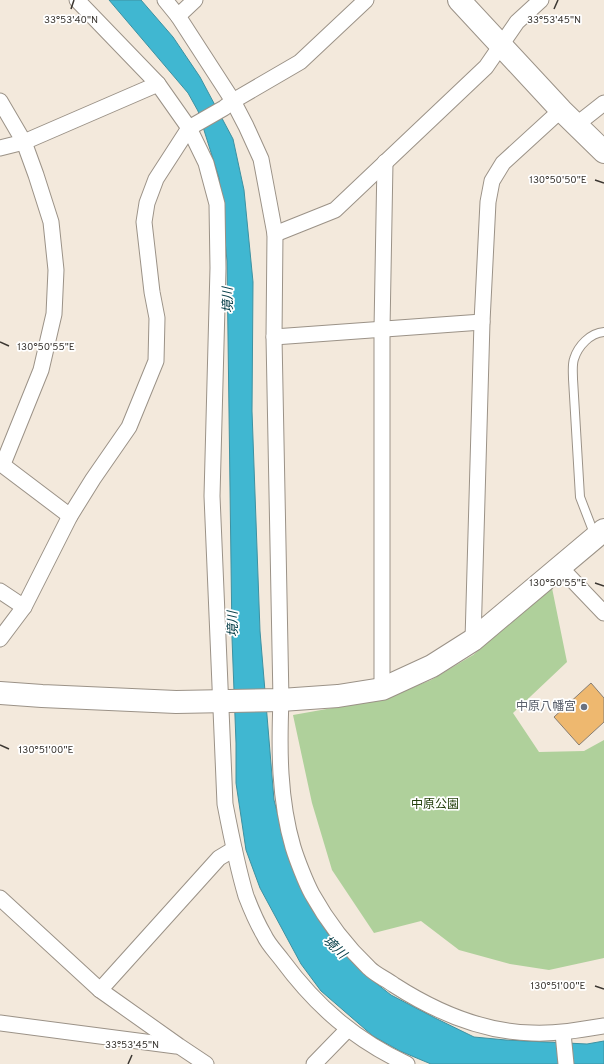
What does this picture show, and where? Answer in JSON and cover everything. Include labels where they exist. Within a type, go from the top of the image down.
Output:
[{"type":"street","points":[[77,0],[158,84],[193,126],[206,163],[217,204],[218,268],[212,496],[225,701],[226,804],[234,849],[247,897],[264,936],[291,972],[319,1004],[348,1029],[385,1054],[407,1064]]},
{"type":"street","points":[[166,0],[178,16],[261,159],[275,234],[274,337],[277,700],[279,748],[283,800],[293,846],[312,894],[338,933],[370,969],[411,996],[456,1018],[496,1029],[564,1036],[604,1026]]},
{"type":"street","points":[[178,16],[195,0]]},
{"type":"street","points":[[0,639],[24,607],[70,516],[93,479],[129,427],[156,361],[157,318],[148,262],[144,222],[147,203],[156,179],[193,126],[300,62],[366,0]]},
{"type":"street","points":[[459,0],[561,110],[604,152]]},
{"type":"street","points":[[275,234],[335,210],[486,67],[517,22],[541,0]]},
{"type":"street","points":[[0,148],[24,142],[158,84]]},
{"type":"street","points":[[0,101],[24,142],[36,175],[51,222],[56,270],[54,314],[41,370],[1,464],[70,516]]},
{"type":"street","points":[[576,125],[604,103]]},
{"type":"street","points":[[473,640],[482,322],[488,202],[492,181],[503,163],[561,110]]},
{"type":"street","points":[[382,689],[382,329],[385,162]]},
{"type":"street","points":[[274,337],[482,322]]},
{"type":"street","points":[[0,693],[176,702],[277,700],[338,696],[382,689],[432,666],[473,640],[600,534]]},
{"type":"street","points":[[560,567],[604,613]]},
{"type":"street","points":[[0,591],[24,607]]},
{"type":"street","points":[[100,990],[219,858],[234,849]]},
{"type":"street","points":[[0,898],[100,990],[206,1064]]},
{"type":"street","points":[[0,1023],[179,1046]]},
{"type":"street","points":[[314,1064],[348,1029]]},
{"type":"street","points":[[564,1036],[566,1064]]},
{"type":"lane","points":[[600,534],[580,497],[573,379],[574,359],[582,344],[598,333],[604,332]]},
{"type":"green space","name":"中原公園","points":[[552,588],[567,662],[513,713],[539,752],[584,751],[604,740],[604,958],[549,970],[510,964],[459,950],[421,921],[374,933],[332,870],[312,803],[293,715],[383,699],[431,680],[473,655]]},
{"type":"water","name":"境川","points":[[109,0],[141,0],[173,37],[200,77],[233,139],[244,190],[253,282],[252,411],[260,631],[274,800],[285,842],[306,896],[328,934],[367,976],[391,995],[474,1037],[587,1044],[604,1041],[604,1064],[431,1064],[400,1051],[373,1036],[321,991],[301,964],[260,888],[246,850],[236,783],[232,638],[227,261],[219,178],[198,111],[188,93]]},
{"type":"building","name":"中原八幡宮","points":[[591,683],[604,698],[604,722],[579,745],[554,717]]},
{"type":"place","name":"中原八幡宮","points":[[584,707]]}]
